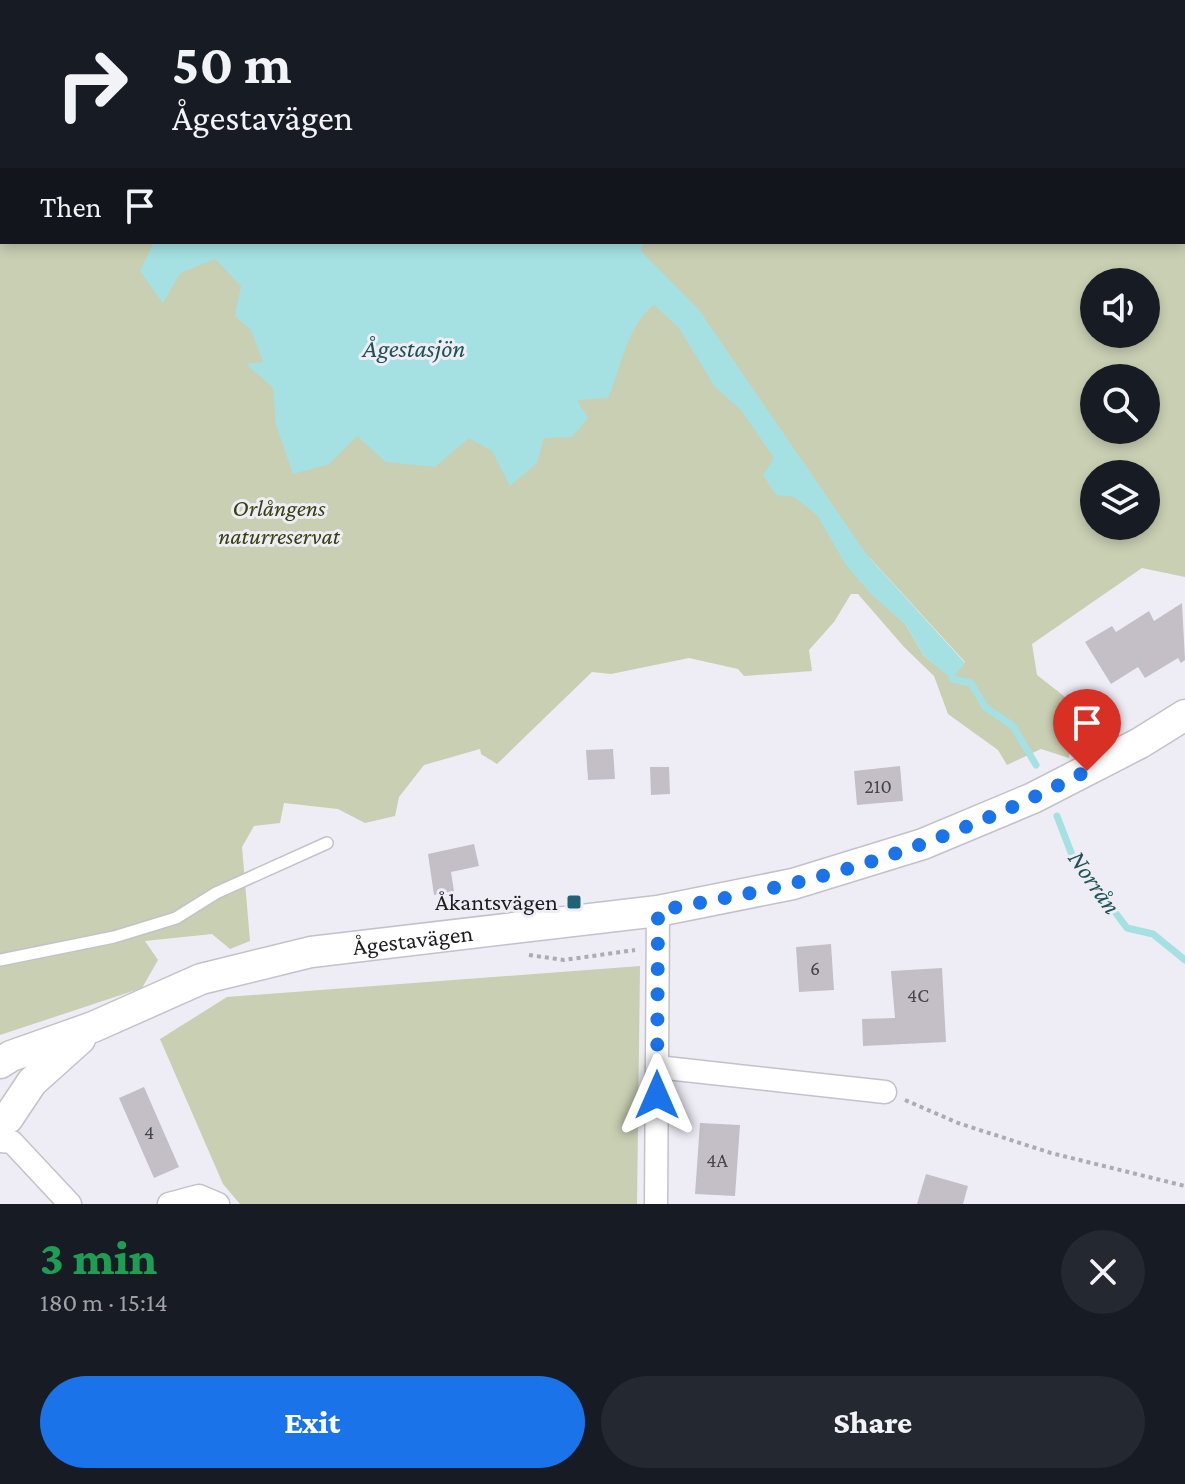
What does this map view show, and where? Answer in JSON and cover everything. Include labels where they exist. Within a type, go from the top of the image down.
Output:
[{"type":"main road","name":"Ågestavägen","points":[[0,1063],[11,1056],[93,1027],[201,979],[311,952],[658,911],[793,884],[923,844],[1033,798],[1140,743],[1185,715]]},
{"type":"main road","name":"Ågestavägen","points":[[2,1122],[32,1082],[93,1027]]},
{"type":"street","points":[[656,1204],[658,911]]},
{"type":"street","points":[[657,1067],[885,1092]]},
{"type":"street","points":[[2,1122],[12,1142],[70,1204]]},
{"type":"street","points":[[169,1204],[199,1196],[218,1204]]},
{"type":"lane","points":[[0,960],[114,937],[176,918],[216,893],[327,843]]},
{"type":"path","points":[[524,953],[564,960],[624,953]]},
{"type":"path","points":[[885,1092],[958,1123],[1025,1144],[1185,1186]]},
{"type":"green space","name":"Orlångens naturreservat","points":[[0,244],[1185,244],[1185,577],[1142,568],[1032,644],[1037,675],[1074,704],[1069,758],[1041,749],[1007,765],[998,750],[948,714],[934,676],[858,594],[851,594],[834,622],[809,650],[812,671],[744,676],[738,669],[689,658],[611,674],[592,672],[497,764],[481,754],[480,749],[424,765],[399,797],[395,816],[365,823],[338,809],[284,803],[280,823],[254,826],[242,847],[250,941],[230,949],[212,934],[145,941],[158,960],[142,988],[0,1035]],"holes":[[[870,558],[965,662],[952,678],[924,656],[906,625],[859,580]]]},
{"type":"green space","points":[[640,966],[637,1204],[240,1204],[223,1184],[160,1039],[227,997]]},
{"type":"water","name":"Ågestasjön","points":[[153,244],[643,244],[641,251],[699,310],[867,555],[965,663],[952,679],[924,656],[906,625],[872,595],[846,565],[817,515],[794,497],[776,495],[763,475],[774,458],[741,410],[715,387],[679,328],[654,305],[631,336],[608,398],[577,400],[588,418],[572,437],[544,438],[537,463],[510,486],[492,451],[469,438],[435,467],[386,462],[357,436],[329,464],[293,474],[276,425],[273,388],[246,364],[263,362],[251,330],[235,316],[241,286],[215,259],[180,273],[163,303],[140,271]]},
{"type":"building","points":[[1182,603],[1185,660],[1181,663],[1178,658],[1145,678],[1138,667],[1111,684],[1085,642],[1112,626],[1116,632],[1149,611],[1154,621]]},
{"type":"building","points":[[613,749],[615,779],[588,780],[586,750]]},
{"type":"building","points":[[900,766],[903,801],[857,805],[854,771]]},
{"type":"building","points":[[650,767],[669,767],[670,794],[651,795]]},
{"type":"building","points":[[474,844],[479,866],[451,872],[454,891],[434,895],[428,854]]},
{"type":"building","points":[[831,944],[834,990],[799,992],[796,947]]},
{"type":"building","points":[[942,968],[946,1042],[863,1046],[862,1019],[895,1018],[891,971]]},
{"type":"building","points":[[144,1087],[179,1167],[154,1178],[119,1098]]},
{"type":"building","points":[[700,1123],[740,1125],[735,1196],[695,1194]]},
{"type":"building","points":[[926,1174],[968,1186],[963,1204],[917,1204]]},
{"type":"waterway","name":"Norrån","points":[[952,679],[971,683],[985,707],[1013,726],[1036,765]]},
{"type":"waterway","name":"Norrån","points":[[1057,816],[1072,855],[1127,928],[1153,934],[1185,960]]},
{"type":"place","name":"Åkantsvägen","points":[[574,902]]},
{"type":"route","points":[[657,1095],[658,911],[793,884],[923,844],[1033,798],[1087,771]]}]
